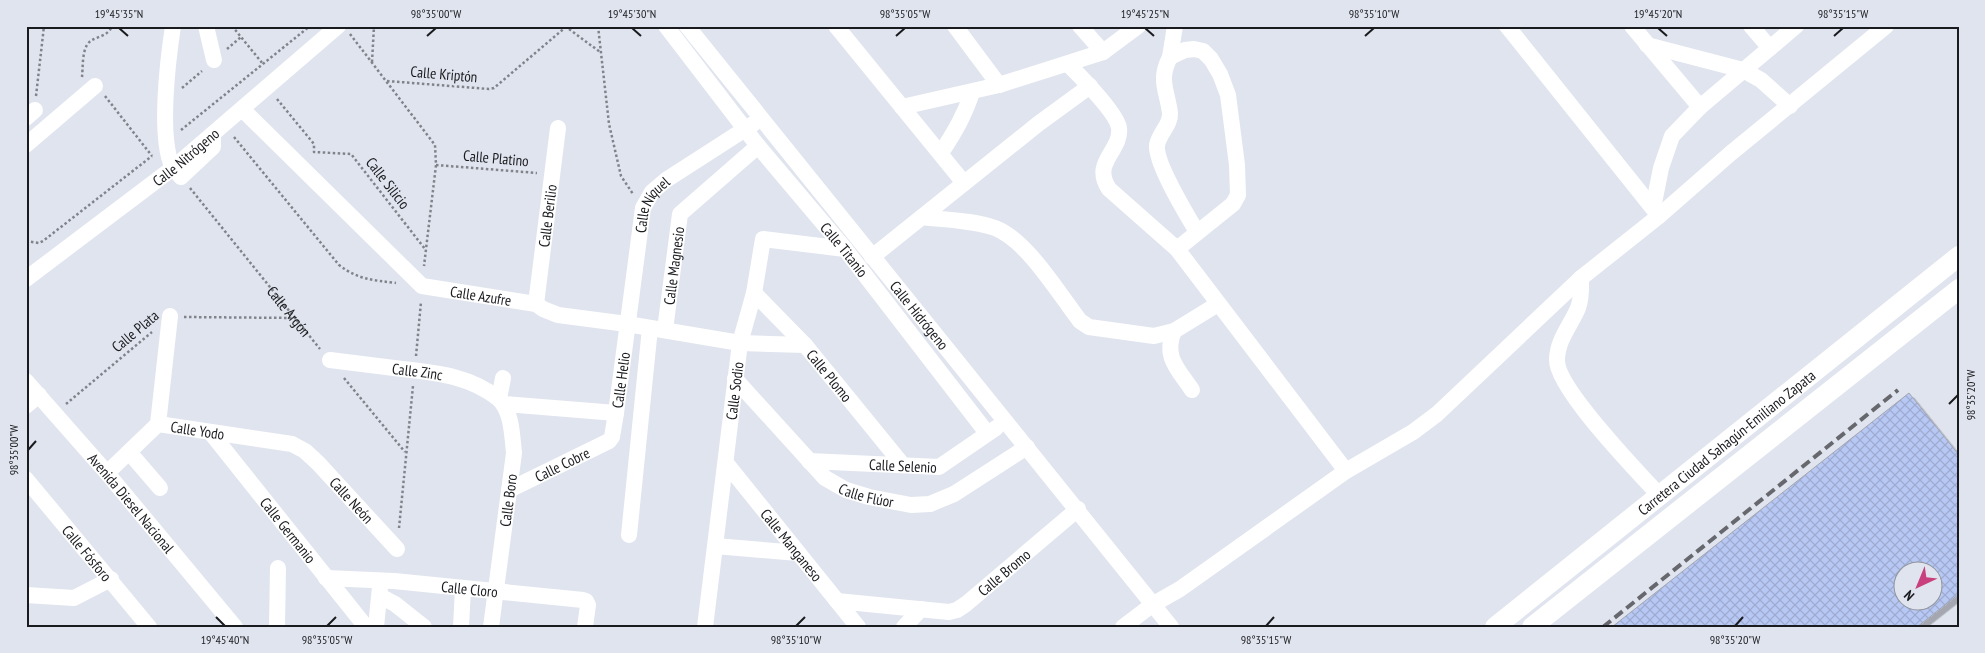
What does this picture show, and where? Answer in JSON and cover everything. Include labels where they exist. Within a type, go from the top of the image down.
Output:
[{"type":"main road","name":"Carretera Ciudad Sahagún-Emiliano Zapata","points":[[1495,627],[1959,256]]},
{"type":"main road","name":"Carretera Ciudad Sahagún-Emiliano Zapata","points":[[1532,627],[1959,289]]},
{"type":"street","points":[[173,26],[165,108],[166,141],[177,172]]},
{"type":"street","points":[[206,26],[214,60]]},
{"type":"street","points":[[666,26],[740,122]]},
{"type":"street","name":"Calle Hidrógeno","points":[[687,26],[872,257],[1078,509],[1171,627]]},
{"type":"street","points":[[836,26],[964,183]]},
{"type":"street","points":[[954,26],[999,85]]},
{"type":"street","points":[[1080,26],[1103,52]]},
{"type":"street","points":[[902,107],[999,85],[1103,52],[1138,26]]},
{"type":"street","points":[[1175,26],[1170,57],[1165,66],[1162,80],[1170,114],[1169,120],[1157,143],[1158,152],[1173,189],[1197,232]]},
{"type":"street","points":[[1507,26],[1656,212]]},
{"type":"street","points":[[1632,26],[1700,107]]},
{"type":"street","points":[[1751,26],[1770,48]]},
{"type":"street","points":[[1656,212],[1661,168],[1672,136],[1700,107],[1796,26]]},
{"type":"street","points":[[1123,627],[1152,604],[1180,589],[1346,471],[1413,432],[1437,414],[1581,278],[1656,212],[1790,106],[1886,26]]},
{"type":"street","name":"Calle Nitrógeno","points":[[26,279],[177,172],[218,129],[343,30]]},
{"type":"street","points":[[1647,44],[1743,70],[1760,80],[1790,106]]},
{"type":"street","points":[[1170,57],[1185,50],[1194,49],[1203,51],[1212,59],[1228,95],[1237,165],[1238,195],[1233,204],[1177,250]]},
{"type":"street","points":[[1068,64],[1090,86],[1117,121],[1119,129],[1102,171],[1103,180],[1109,189],[1177,250],[1346,471]]},
{"type":"street","points":[[872,257],[1038,124],[1090,86]]},
{"type":"street","points":[[26,145],[97,88]]},
{"type":"street","points":[[941,153],[958,129],[972,92]]},
{"type":"street","points":[[242,110],[422,286]]},
{"type":"street","name":"Calle Níquel","points":[[627,324],[643,208],[652,192],[740,122],[761,119]]},
{"type":"street","name":"Calle Titanio","points":[[740,122],[845,249],[987,433]]},
{"type":"street","name":"Calle Berilio","points":[[536,304],[558,128]]},
{"type":"street","name":"Calle Magnesio","points":[[629,535],[658,329],[680,214],[758,146]]},
{"type":"street","points":[[922,217],[995,228],[1014,239],[1036,262],[1080,321],[1089,327],[1154,336],[1174,331],[1218,304]]},
{"type":"street","name":"Calle Sodio","points":[[705,627],[740,343],[754,293],[763,238],[845,249]]},
{"type":"street","points":[[1581,278],[1581,295],[1578,309],[1565,329],[1559,348],[1558,369],[1601,432],[1660,496]]},
{"type":"street","name":"Calle Azufre","points":[[422,286],[536,304],[558,315],[627,324],[740,343],[805,345]]},
{"type":"street","name":"Calle Plomo","points":[[754,293],[805,345],[902,464]]},
{"type":"street","points":[[158,424],[170,316]]},
{"type":"street","name":"Calle Helio","points":[[612,437],[627,324]]},
{"type":"street","points":[[1174,331],[1169,347],[1170,355],[1192,390]]},
{"type":"street","name":"Calle Zinc","points":[[330,360],[446,374],[471,382],[489,391],[502,401],[616,413]]},
{"type":"street","name":"Calle Boro","points":[[491,627],[514,453],[512,427],[502,401],[503,378]]},
{"type":"street","name":"Calle Flúor","points":[[735,379],[826,478],[846,490],[869,497],[912,505],[930,504],[954,494],[1026,447]]},
{"type":"street","name":"Avenida Diesel Nacional","points":[[26,381],[108,473],[235,627]]},
{"type":"street","points":[[26,406],[38,395]]},
{"type":"street","name":"Calle Selenio","points":[[809,461],[939,467],[1006,422]]},
{"type":"street","name":"Calle Yodo","points":[[108,473],[158,424],[211,433],[273,440],[292,444],[305,451]]},
{"type":"street","name":"Calle Germanio","points":[[211,433],[366,627]]},
{"type":"street","name":"Calle Cobre","points":[[510,490],[609,441],[612,437]]},
{"type":"street","name":"Calle Neón","points":[[305,451],[397,549]]},
{"type":"street","points":[[129,452],[160,488]]},
{"type":"street","name":"Calle Manganeso","points":[[726,463],[858,627]]},
{"type":"street","name":"Calle Fósforo","points":[[26,479],[111,579],[147,626]]},
{"type":"street","name":"Calle Bromo","points":[[837,601],[921,610],[949,612],[957,610],[1078,509]]},
{"type":"street","points":[[715,546],[798,553]]},
{"type":"street","points":[[277,627],[278,568]]},
{"type":"street","name":"Calle Cloro","points":[[326,578],[380,588],[463,588],[586,601],[588,605],[585,627]]},
{"type":"street","points":[[26,595],[74,598],[111,579]]},
{"type":"street","points":[[376,627],[380,588]]},
{"type":"street","points":[[380,588],[395,604],[424,627]]},
{"type":"street","points":[[461,627],[463,588]]},
{"type":"street","points":[[904,627],[921,610]]},
{"type":"path","points":[[31,114],[44,26]]},
{"type":"path","points":[[80,100],[85,47],[90,40],[104,36],[112,26]]},
{"type":"path","points":[[232,26],[264,64]]},
{"type":"path","points":[[166,141],[310,26]]},
{"type":"path","points":[[372,63],[374,26]]},
{"type":"path","points":[[598,26],[608,124],[621,176],[643,208]]},
{"type":"path","points":[[566,27],[600,52]]},
{"type":"path","name":"Calle Kriptón","points":[[387,81],[494,88],[566,27]]},
{"type":"path","points":[[343,30],[387,81],[435,146]]},
{"type":"path","points":[[26,241],[39,244],[152,156],[97,88]]},
{"type":"path","name":"Calle Silicio","points":[[268,88],[314,144],[314,152],[351,154],[425,249]]},
{"type":"path","points":[[218,129],[350,274],[361,279],[422,286]]},
{"type":"path","name":"Calle Platino","points":[[436,164],[553,174]]},
{"type":"path","name":"Calle Argón","points":[[177,172],[405,452]]},
{"type":"path","name":"Calle Plata","points":[[65,405],[170,316],[296,318]]},
{"type":"building","points":[[1909,393],[1959,455],[1959,594],[1942,607],[1942,560],[1892,560],[1892,610],[1939,610],[1917,627],[1612,627]]},
{"type":"railway","points":[[1603,627],[1898,390]]}]
